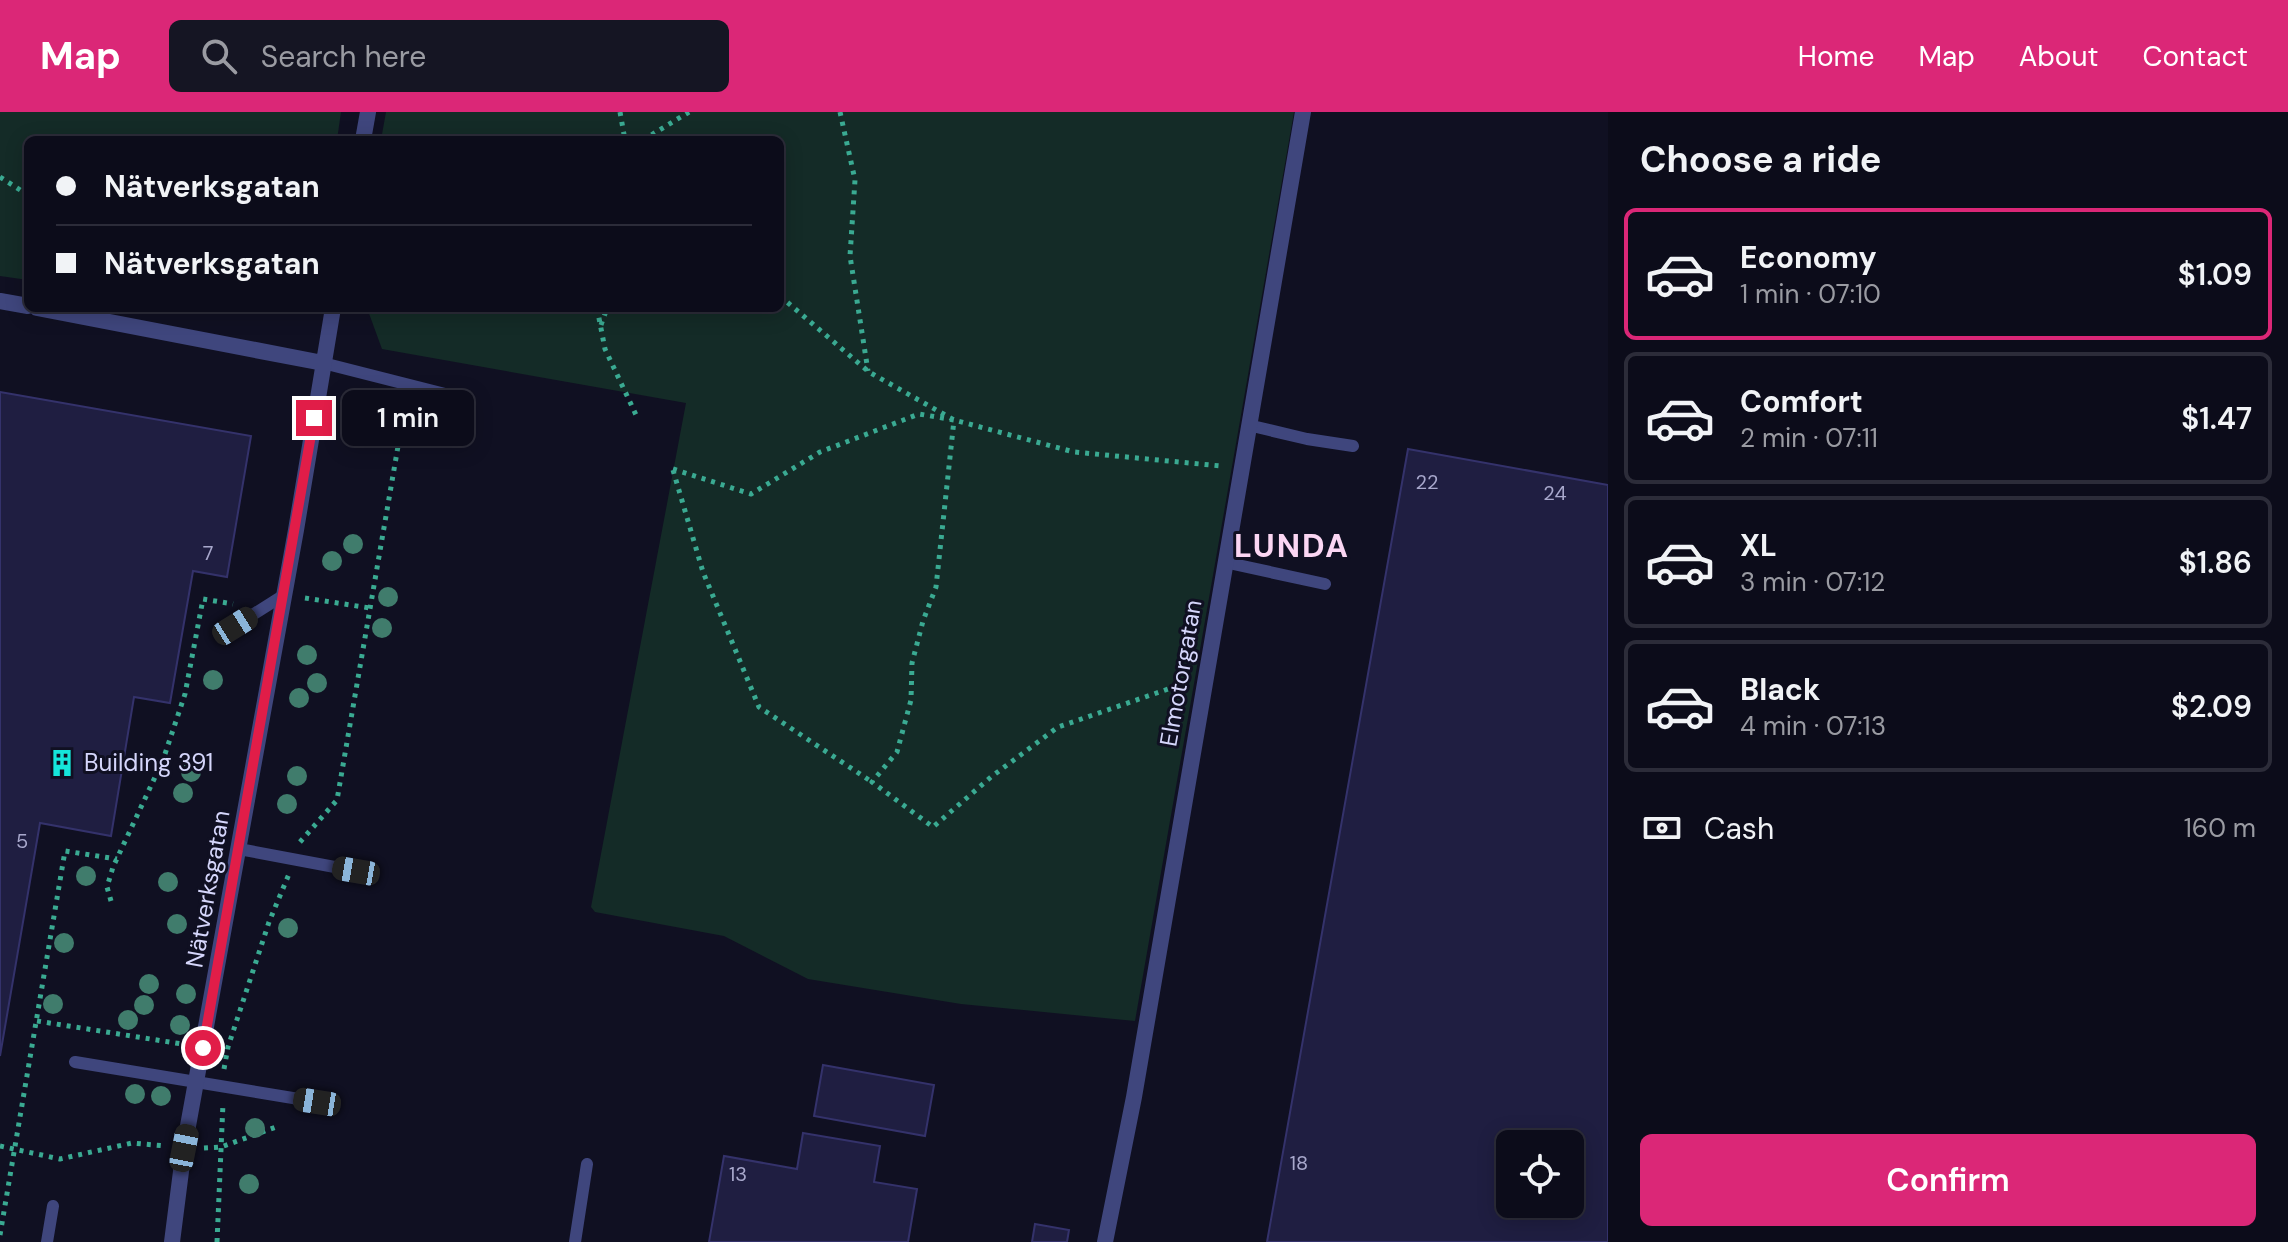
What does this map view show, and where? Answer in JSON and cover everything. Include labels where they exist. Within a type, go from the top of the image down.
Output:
[{"type":"street","points":[[364,136],[368,112]]},
{"type":"street","name":"Elmotorgatan","points":[[1105,1242],[1134,1097],[1303,112]]},
{"type":"street","points":[[0,301],[24,305]]},
{"type":"street","points":[[58,312],[323,363]]},
{"type":"street","name":"Nätverksgatan","points":[[172,1242],[184,1148],[332,312]]},
{"type":"lane","points":[[323,363],[453,396]]},
{"type":"lane","points":[[1248,425],[1353,446]]},
{"type":"lane","points":[[1224,562],[1325,584]]},
{"type":"lane","points":[[235,626],[284,595]]},
{"type":"lane","points":[[239,849],[356,871]]},
{"type":"lane","points":[[75,1062],[317,1102]]},
{"type":"lane","points":[[575,1242],[587,1164]]},
{"type":"lane","points":[[47,1242],[53,1206]]},
{"type":"path","points":[[620,112],[624,136]]},
{"type":"path","points":[[650,136],[689,112]]},
{"type":"path","points":[[840,112],[855,180],[850,256],[869,372]]},
{"type":"path","points":[[0,177],[24,192]]},
{"type":"path","points":[[784,299],[869,372],[954,420]]},
{"type":"path","points":[[598,312],[605,349],[637,417]]},
{"type":"path","points":[[601,326],[606,312]]},
{"type":"path","points":[[217,1242],[227,1051],[297,845],[337,800],[409,385]]},
{"type":"path","points":[[1202,692],[1177,686],[1058,727],[991,777],[933,827],[872,782],[759,707],[703,572],[673,469],[751,494],[820,452],[919,414],[954,420],[1074,452],[1240,467]]},
{"type":"path","points":[[872,782],[897,752],[911,700],[912,663],[936,587],[954,420]]},
{"type":"path","points":[[284,595],[370,608]]},
{"type":"path","points":[[111,901],[107,887],[117,859],[167,747],[185,694],[203,599],[262,609]]},
{"type":"path","points":[[0,1235],[65,851],[117,859]]},
{"type":"path","points":[[37,1021],[227,1051]]},
{"type":"path","points":[[0,1146],[60,1159],[132,1143],[184,1148],[221,1147],[276,1127]]},
{"type":"green space","points":[[0,112],[341,112],[338,136],[24,136],[24,279],[0,276]]},
{"type":"green space","points":[[386,112],[1294,112],[1135,1021],[961,1004],[808,979],[724,936],[595,912],[591,907],[686,403],[382,349],[368,312],[784,312],[784,136],[382,136]]},
{"type":"building","name":"Building 391","points":[[0,392],[251,436],[227,577],[193,571],[170,703],[134,697],[111,836],[40,823],[0,1056]]},
{"type":"building","points":[[1408,449],[1608,485],[1608,1242],[1267,1242]]},
{"type":"building","points":[[823,1065],[934,1085],[925,1136],[814,1116]]},
{"type":"building","points":[[803,1133],[880,1146],[874,1182],[917,1189],[908,1242],[709,1242],[724,1156],[797,1169]]},
{"type":"building","points":[[1035,1224],[1069,1230],[1067,1242],[1032,1242]]},
{"type":"place","name":"Building 391","points":[[62,763]]},
{"type":"district","name":"LUNDA","points":[[1292,546]]},
{"type":"route","points":[[203,1048],[314,418]]}]
